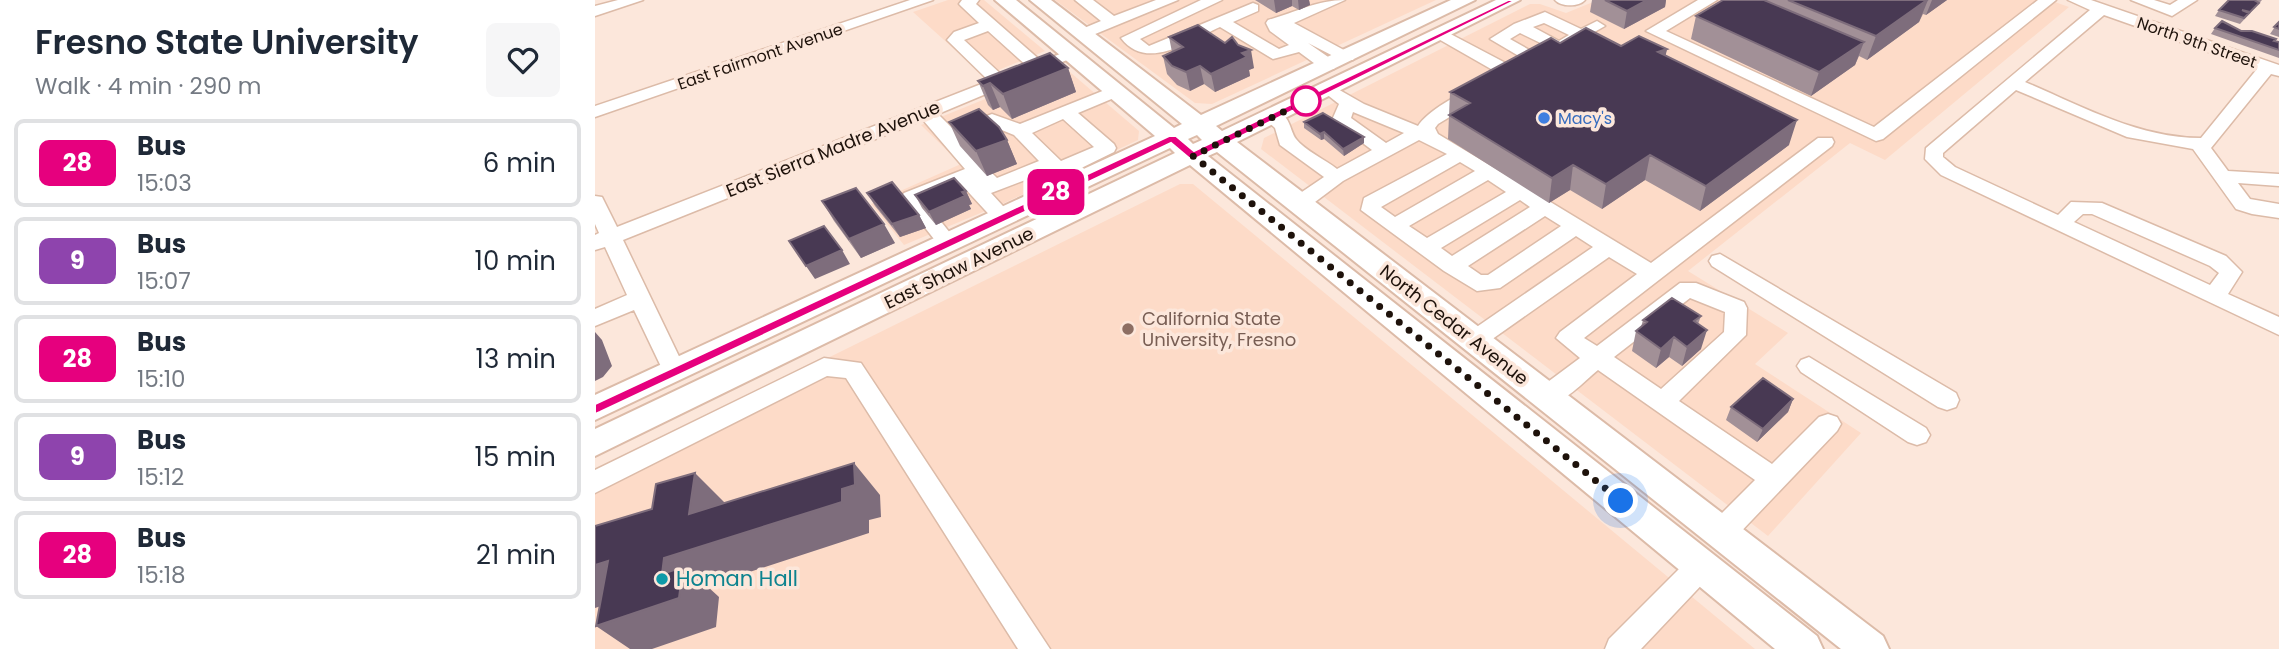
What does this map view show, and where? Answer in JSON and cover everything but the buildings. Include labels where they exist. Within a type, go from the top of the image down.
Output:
[{"type":"main road","points":[[1005,0],[1063,34],[1083,34]]},
{"type":"main road","name":"North Cedar Avenue","points":[[1005,0],[1321,261],[1804,649]]},
{"type":"main road","name":"North Cedar Avenue","points":[[1039,0],[1870,649]]},
{"type":"main road","name":"East Shaw Avenue","points":[[1212,133],[1273,118],[1511,0]]},
{"type":"main road","name":"East Shaw Avenue","points":[[595,443],[1212,133],[1337,61],[1459,1]]},
{"type":"main road","name":"East Shaw Avenue","points":[[595,408],[1003,217],[1061,172],[1183,147]]},
{"type":"main road","points":[[1321,261],[1380,289],[1448,341],[1473,341]]},
{"type":"main road","points":[[595,426],[655,397],[673,380],[674,371]]},
{"type":"main road","points":[[1461,372],[1481,371],[1514,393],[1546,397]]},
{"type":"street","points":[[595,11],[635,0]]},
{"type":"street","name":"East Fairmont Avenue","points":[[595,111],[925,0]]},
{"type":"street","points":[[971,0],[967,4],[1039,68]]},
{"type":"street","points":[[1083,34],[1170,0]]},
{"type":"street","points":[[1277,25],[1337,0]]},
{"type":"street","points":[[1563,0],[1577,0]]},
{"type":"street","points":[[2139,0],[2172,11],[2189,0]]},
{"type":"street","points":[[2089,3],[2013,83],[1932,155],[1948,171],[2279,327]]},
{"type":"street","name":"North 9th Street","points":[[2089,3],[2273,69]]},
{"type":"street","points":[[1246,4],[1301,45],[1337,61]]},
{"type":"street","points":[[1534,61],[1498,41],[1520,27],[1545,17],[1581,34]]},
{"type":"street","points":[[1221,22],[1273,54],[1282,54],[1301,45]]},
{"type":"street","points":[[1277,25],[1285,24],[1337,61]]},
{"type":"street","points":[[990,25],[960,35],[955,40],[1001,83]]},
{"type":"street","points":[[1424,136],[1431,120],[1597,26]]},
{"type":"street","points":[[1520,27],[1559,47]]},
{"type":"street","points":[[1441,34],[1511,73]]},
{"type":"street","name":"East Sierra Madre Avenue","points":[[603,240],[1071,55]]},
{"type":"street","points":[[2013,83],[2136,133],[2177,143],[2206,144],[2273,69]]},
{"type":"street","points":[[1328,89],[1349,102],[1460,154],[1652,274]]},
{"type":"street","points":[[1020,131],[1115,91]]},
{"type":"street","points":[[1349,102],[1341,120],[1385,151]]},
{"type":"street","points":[[926,112],[950,137],[950,142],[994,187],[1061,172]]},
{"type":"street","points":[[1273,118],[1284,126],[1287,141],[1336,177]]},
{"type":"street","points":[[950,137],[992,119],[1020,131],[1061,172]]},
{"type":"street","points":[[1300,203],[1317,194],[1336,177],[1385,151],[1424,136]]},
{"type":"street","points":[[1774,479],[1568,338],[1825,142]]},
{"type":"street","points":[[2198,144],[2243,204],[2252,208],[2279,211]]},
{"type":"street","points":[[1394,226],[1488,172]]},
{"type":"street","points":[[948,243],[911,197],[964,174],[1003,217]]},
{"type":"street","points":[[2220,176],[2279,180]]},
{"type":"street","points":[[1426,248],[1520,192]]},
{"type":"street","points":[[595,202],[603,240],[640,299],[674,371]]},
{"type":"street","points":[[1371,203],[1371,210],[1477,283],[1492,283],[1576,226]]},
{"type":"street","points":[[1452,266],[1544,207]]},
{"type":"street","points":[[2060,224],[2078,207],[2095,208],[2218,261],[2231,272],[2214,297]]},
{"type":"street","points":[[1473,341],[1608,247]]},
{"type":"street","points":[[1720,261],[1947,400]]},
{"type":"street","points":[[1546,397],[1688,288],[1736,308],[1735,335],[1662,402]]},
{"type":"street","points":[[595,318],[640,299]]},
{"type":"street","points":[[1809,366],[1917,435]]},
{"type":"street","points":[[595,482],[824,367],[853,369],[1035,649]]},
{"type":"street","points":[[1721,533],[1828,424]]},
{"type":"street","points":[[1620,649],[1701,566]]},
{"type":"lane","points":[[1083,0],[1112,22]]},
{"type":"lane","points":[[1214,0],[1129,38],[1142,49],[1150,51],[1221,22],[1246,4]]},
{"type":"lane","points":[[1709,0],[1654,31],[1876,135],[2048,0]]},
{"type":"lane","points":[[1061,172],[1107,148],[1066,112]]},
{"type":"lane","points":[[1371,203],[1460,154]]},
{"type":"shaded area","points":[[948,0],[984,0],[1045,51],[984,76],[913,12]]},
{"type":"shaded area","points":[[1055,0],[1436,0],[1212,104],[1195,103]]},
{"type":"shaded area","points":[[1598,0],[2049,0],[2069,7],[1885,160],[1850,143],[1688,271],[1788,333],[1755,364],[1861,433],[1768,536],[1261,149],[1264,138],[1530,4],[1540,4],[1566,13]]},
{"type":"shaded area","points":[[1064,67],[1139,131],[1138,140],[1002,204],[904,245],[871,204],[961,164],[921,125]]},
{"type":"shaded area","name":"California State University, Fresno","points":[[1180,184],[1193,184],[1755,649],[595,649],[595,473]]},
{"type":"bus line","name":"28","points":[[595,408],[1173,138],[1193,156],[1511,0]]},
{"type":"place","name":"Macy's","points":[[1544,118]]},
{"type":"place","name":"California State University, Fresno","points":[[1128,329]]},
{"type":"place","name":"Homan Hall","points":[[662,579]]},
{"type":"route","points":[[1306,101],[1193,156],[1621,501]]}]
